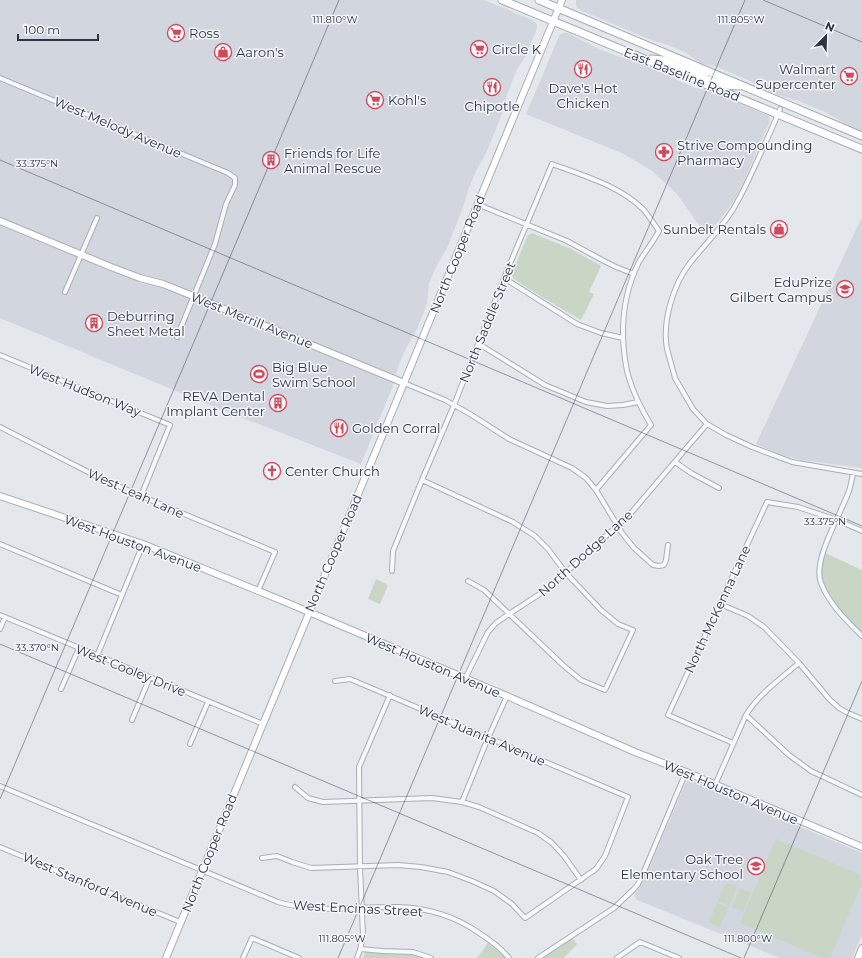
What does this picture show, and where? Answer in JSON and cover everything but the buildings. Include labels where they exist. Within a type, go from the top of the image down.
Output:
[{"type":"main road","name":"East Baseline Road","points":[[502,0],[556,15],[707,71],[862,136]]},
{"type":"main road","name":"East Baseline Road","points":[[539,0],[556,15],[641,57],[702,83],[779,111],[862,149]]},
{"type":"main road","points":[[641,57],[663,60],[699,75],[704,75],[707,71]]},
{"type":"main road","points":[[702,83],[707,79],[724,85],[745,87]]},
{"type":"street","name":"North Cooper Road","points":[[166,958],[562,0]]},
{"type":"street","name":"West Melody Avenue","points":[[0,78],[228,173],[235,178],[235,185],[226,204],[215,244],[193,296]]},
{"type":"street","points":[[779,111],[743,192],[727,219],[690,264],[681,278],[673,295],[669,310],[666,345],[675,378],[693,408],[708,424],[726,435],[752,447],[792,462],[862,474]]},
{"type":"street","name":"North Saddle Street","points":[[392,570],[393,551],[552,164],[613,188],[643,209],[651,219],[659,232],[634,274]]},
{"type":"street","points":[[477,204],[567,241],[616,267],[634,274],[629,287],[623,317],[625,359],[628,378],[638,402],[651,425],[596,490]]},
{"type":"street","points":[[65,292],[97,218]]},
{"type":"street","name":"West Merrill Avenue","points":[[0,221],[140,278],[163,284],[193,296],[454,405],[509,438],[572,468],[586,478],[596,490],[622,533],[634,548],[653,565],[664,565],[668,545]]},
{"type":"street","points":[[504,278],[577,324],[601,333],[623,338]]},
{"type":"street","points":[[176,337],[193,296]]},
{"type":"street","points":[[479,344],[545,385],[586,402],[607,406],[623,406],[638,402]]},
{"type":"street","name":"West Hudson Way","points":[[0,355],[170,425],[141,496]]},
{"type":"street","name":"North Dodge Lane","points":[[465,679],[488,632],[496,623],[549,588],[618,526],[708,424]]},
{"type":"street","name":"West Leah Lane","points":[[0,427],[96,476],[275,552],[258,591]]},
{"type":"street","points":[[675,462],[691,473],[719,488]]},
{"type":"street","points":[[853,473],[850,490],[822,555],[819,568],[820,581],[826,594],[840,614],[862,636]]},
{"type":"street","points":[[422,480],[512,522],[535,536],[548,549],[566,573],[601,610],[618,624],[633,630],[605,690],[581,680],[564,666],[484,590],[468,581]]},
{"type":"street","name":"West Houston Avenue","points":[[0,496],[143,544],[309,612],[635,752],[686,772],[862,847]]},
{"type":"street","name":"North McKenna Lane","points":[[733,743],[668,715],[767,502],[798,507],[837,520]]},
{"type":"street","points":[[837,520],[862,531]]},
{"type":"street","points":[[0,544],[122,595]]},
{"type":"street","points":[[97,656],[143,544]]},
{"type":"street","points":[[720,604],[748,616],[764,627],[830,700],[839,708],[862,719]]},
{"type":"street","name":"West Cooley Drive","points":[[0,616],[262,724]]},
{"type":"street","points":[[0,629],[5,618]]},
{"type":"street","points":[[61,689],[79,648]]},
{"type":"street","points":[[715,785],[746,715],[762,695],[799,664]]},
{"type":"street","points":[[132,720],[150,678]]},
{"type":"street","name":"West Juanita Avenue","points":[[335,681],[350,679],[628,797],[605,856],[596,869],[581,880]]},
{"type":"street","points":[[357,958],[361,948],[363,935],[360,867],[360,767],[390,695]]},
{"type":"street","points":[[462,802],[506,696]]},
{"type":"street","points":[[190,744],[208,702]]},
{"type":"street","points":[[746,715],[789,755],[811,771],[862,795]]},
{"type":"street","points":[[538,958],[614,908],[634,889],[645,869],[686,772]]},
{"type":"street","name":"West Encinas Street","points":[[0,786],[278,902],[291,906],[310,908],[339,909],[400,907],[446,915],[470,926],[505,953],[509,958]]},
{"type":"street","points":[[262,858],[277,856],[311,868],[398,865],[448,872],[494,891],[512,904],[525,918],[581,880],[564,856],[552,843],[538,833],[479,807],[462,802],[432,798],[323,802],[308,798],[295,788]]},
{"type":"street","name":"West Stanford Avenue","points":[[0,847],[180,922]]},
{"type":"street","points":[[243,958],[252,938],[299,958]]},
{"type":"street","points":[[617,958],[640,942],[679,958]]},
{"type":"street","points":[[361,948],[382,951],[413,952],[431,958]]},
{"type":"street","points":[[858,958],[862,948]]},
{"type":"shaded area","points":[[0,0],[484,0],[536,23],[536,31],[525,57],[517,69],[506,97],[500,119],[487,151],[468,190],[447,248],[429,283],[427,304],[417,329],[404,352],[392,388],[361,464],[212,406],[0,318]]},
{"type":"shaded area","points":[[576,0],[862,0],[862,131],[825,112],[799,101],[771,93],[746,79],[717,67],[700,63],[686,53],[668,45],[651,40],[580,10],[577,8]]},
{"type":"shaded area","points":[[568,33],[599,49],[619,57],[634,60],[695,88],[707,90],[769,116],[770,121],[741,188],[731,205],[707,236],[676,193],[652,171],[624,154],[526,114],[560,34]]},
{"type":"shaded area","name":"EduPrize Gilbert Campus","points":[[862,217],[862,468],[802,460],[781,455],[756,444]]},
{"type":"shaded area","name":"Oak Tree Elementary School","points":[[687,781],[692,781],[862,853],[862,934],[852,958],[780,958],[637,900],[634,895],[644,879]]},
{"type":"green space","points":[[532,233],[571,249],[601,266],[589,292],[594,294],[581,320],[535,293],[513,278],[512,273],[528,235]]},
{"type":"green space","points":[[823,552],[862,570],[862,636],[840,614],[820,581]]},
{"type":"green space","points":[[376,579],[388,585],[380,604],[368,599]]},
{"type":"green space","points":[[776,839],[861,876],[862,883],[830,958],[823,958],[740,923]]},
{"type":"green space","points":[[726,882],[737,887],[729,906],[718,901]]},
{"type":"green space","points":[[740,888],[751,893],[743,912],[732,907]]},
{"type":"green space","points":[[717,903],[728,908],[720,927],[709,922]]},
{"type":"green space","points":[[570,935],[577,944],[564,958],[535,958]]},
{"type":"green space","points":[[488,943],[504,956],[506,958],[477,958]]},
{"type":"green space","points":[[366,951],[386,954],[416,955],[426,958],[363,958]]},
{"type":"place","name":"Ross","points":[[176,33]]},
{"type":"place","name":"Circle K","points":[[479,49]]},
{"type":"place","name":"Aaron's","points":[[223,52]]},
{"type":"place","name":"Dave's Hot Chicken","points":[[583,69]]},
{"type":"place","name":"Walmart Supercenter","points":[[849,76]]},
{"type":"place","name":"Chipotle","points":[[492,87]]},
{"type":"place","name":"Kohl's","points":[[375,100]]},
{"type":"place","name":"Strive Compounding Pharmacy","points":[[664,152]]},
{"type":"place","name":"Friends for Life Animal Rescue","points":[[271,160]]},
{"type":"place","name":"Sunbelt Rentals","points":[[779,229]]},
{"type":"place","name":"EduPrize Gilbert Campus","points":[[845,289]]},
{"type":"place","name":"Deburring Sheet Metal","points":[[94,323]]},
{"type":"place","name":"Big Blue Swim School","points":[[259,374]]},
{"type":"place","name":"REVA Dental Implant Center","points":[[278,403]]},
{"type":"place","name":"Golden Corral","points":[[339,428]]},
{"type":"place","name":"Center Church","points":[[272,471]]},
{"type":"place","name":"Oak Tree Elementary School","points":[[756,866]]}]
